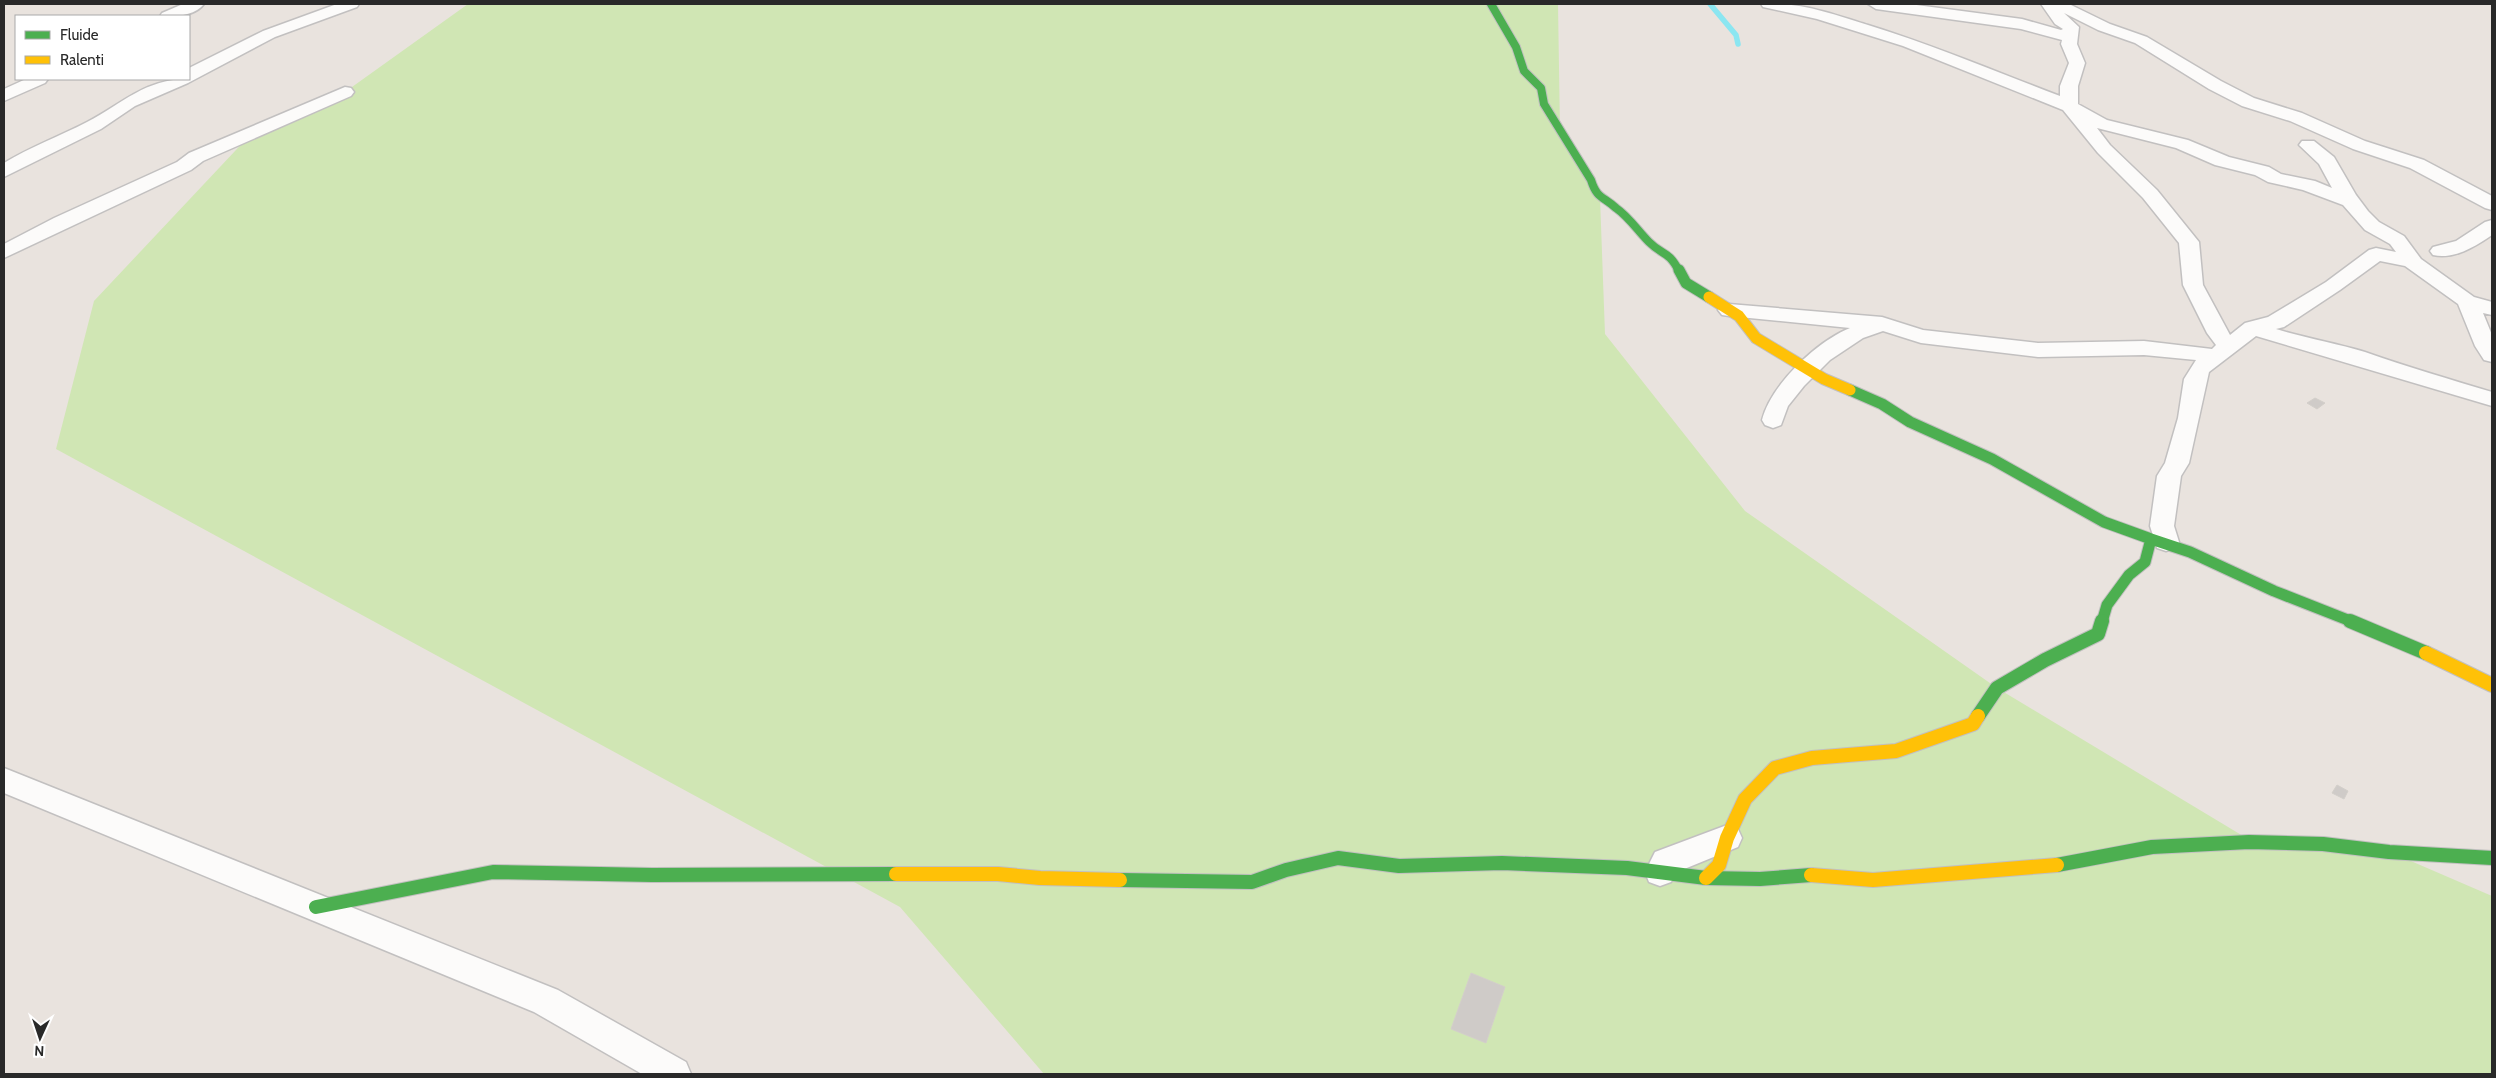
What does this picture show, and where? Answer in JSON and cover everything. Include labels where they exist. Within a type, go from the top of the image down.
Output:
[{"type":"street","points":[[156,15],[170,4]]},
{"type":"street","points":[[170,15],[196,4]]},
{"type":"street","points":[[190,74],[269,34],[351,4]]},
{"type":"street","points":[[1491,4],[1516,47],[1524,71],[1541,88],[1544,104],[1600,198],[1616,207],[1651,244],[1672,256],[1686,283],[1738,316],[1756,338],[1846,390],[1882,404],[1910,422],[1992,459],[2104,522],[2202,556],[2252,582],[2399,640],[2492,685]]},
{"type":"street","points":[[1769,4],[1821,14],[1927,49],[2069,106],[2101,124],[2182,144],[2236,165],[2262,171],[2275,178],[2308,185],[2350,201]]},
{"type":"street","points":[[1876,4],[2022,24],[2061,35],[2072,33]]},
{"type":"street","points":[[2049,4],[2061,20],[2071,26],[2072,33],[2068,44],[2077,63],[2069,86],[2069,106],[2104,149],[2150,194],[2189,242],[2193,285],[2218,333],[2222,351]]},
{"type":"street","points":[[2058,4],[2104,27],[2141,40],[2248,102],[2296,117],[2359,145],[2417,164],[2492,204]]},
{"type":"street","points":[[4,96],[37,80]]},
{"type":"street","points":[[4,171],[25,158],[95,124],[129,102],[180,80]]},
{"type":"street","points":[[4,252],[61,222],[184,166],[196,157],[345,92]]},
{"type":"street","points":[[2308,145],[2327,162],[2350,201],[2372,226],[2397,240],[2411,257],[2411,261]]},
{"type":"street","points":[[2440,251],[2462,244],[2492,226]]},
{"type":"street","points":[[1706,878],[1719,865],[1727,838],[1745,799],[1775,768],[1812,758],[1896,751],[1973,724],[1997,688],[2045,660],[2098,634],[2107,605],[2129,575],[2145,562],[2158,540],[2162,526],[2169,476],[2177,464],[2189,418],[2195,379],[2200,368],[2253,328],[2276,322],[2333,286],[2376,254],[2411,261],[2467,301],[2492,309]]},
{"type":"street","points":[[2467,301],[2486,346],[2492,354]]},
{"type":"street","points":[[1729,310],[1882,324],[1921,336],[2038,350],[2144,348],[2222,351]]},
{"type":"street","points":[[1773,420],[1777,405],[1796,381],[1836,344],[1855,333],[1882,324]]},
{"type":"street","points":[[2253,328],[2304,345],[2356,357],[2384,368],[2492,399]]},
{"type":"street","points":[[4,780],[546,1000],[674,1074]]},
{"type":"street","points":[[1660,872],[1666,862],[1682,853],[1727,838]]},
{"type":"street","points":[[316,907],[493,872],[652,875],[998,874],[1040,878],[1252,882],[1286,870],[1338,858],[1399,866],[1502,863],[1627,868],[1706,878],[1760,879],[1811,876],[1873,880],[2048,868],[2096,854],[2189,843],[2315,843],[2390,852],[2492,858]]},
{"type":"green space","points":[[468,4],[1558,4],[1560,131],[1600,198],[1605,334],[1745,511],[1997,688],[2253,842],[2390,852],[2492,896],[2492,1074],[1044,1074],[900,907],[56,449],[94,301],[251,134],[345,92]]},
{"type":"building","points":[[2315,398],[2325,403],[2317,409],[2307,403]]},
{"type":"building","points":[[2337,785],[2348,791],[2344,799],[2332,793]]},
{"type":"building","points":[[1471,973],[1505,987],[1486,1043],[1451,1029]]},
{"type":"waterway","points":[[1710,4],[1736,35],[1738,44]]},
{"type":"traffic: fast","points":[[1491,4],[1516,47],[1524,71],[1541,88],[1544,104],[1591,180],[1594,190],[1600,198],[1616,207],[1651,244],[1671,256],[1686,283],[1709,297]]},
{"type":"traffic: fast","points":[[1850,390],[1882,404],[1910,422],[1992,459],[2104,522],[2151,539]]},
{"type":"traffic: fast","points":[[1978,716],[1997,688],[2045,660],[2098,634],[2107,605],[2129,575],[2145,562],[2151,539],[2178,547],[2274,591],[2426,653]]},
{"type":"traffic: fast","points":[[2057,865],[2120,851],[2217,842],[2323,844],[2389,852],[2492,858]]},
{"type":"traffic: fast","points":[[1120,880],[1252,882],[1286,870],[1338,858],[1399,866],[1502,863],[1627,868],[1706,878],[1760,879],[1811,875]]},
{"type":"traffic: fast","points":[[316,907],[493,872],[652,875],[896,874]]},
{"type":"traffic: slow","points":[[1709,297],[1739,316],[1756,338],[1824,379],[1850,390]]},
{"type":"traffic: slow","points":[[2426,653],[2492,685]]},
{"type":"traffic: slow","points":[[1706,878],[1719,865],[1727,838],[1745,799],[1775,768],[1812,758],[1896,751],[1973,724],[1978,716]]},
{"type":"traffic: slow","points":[[1811,875],[1873,880],[2057,865]]},
{"type":"traffic: slow","points":[[896,874],[998,874],[1040,878],[1120,880]]}]
